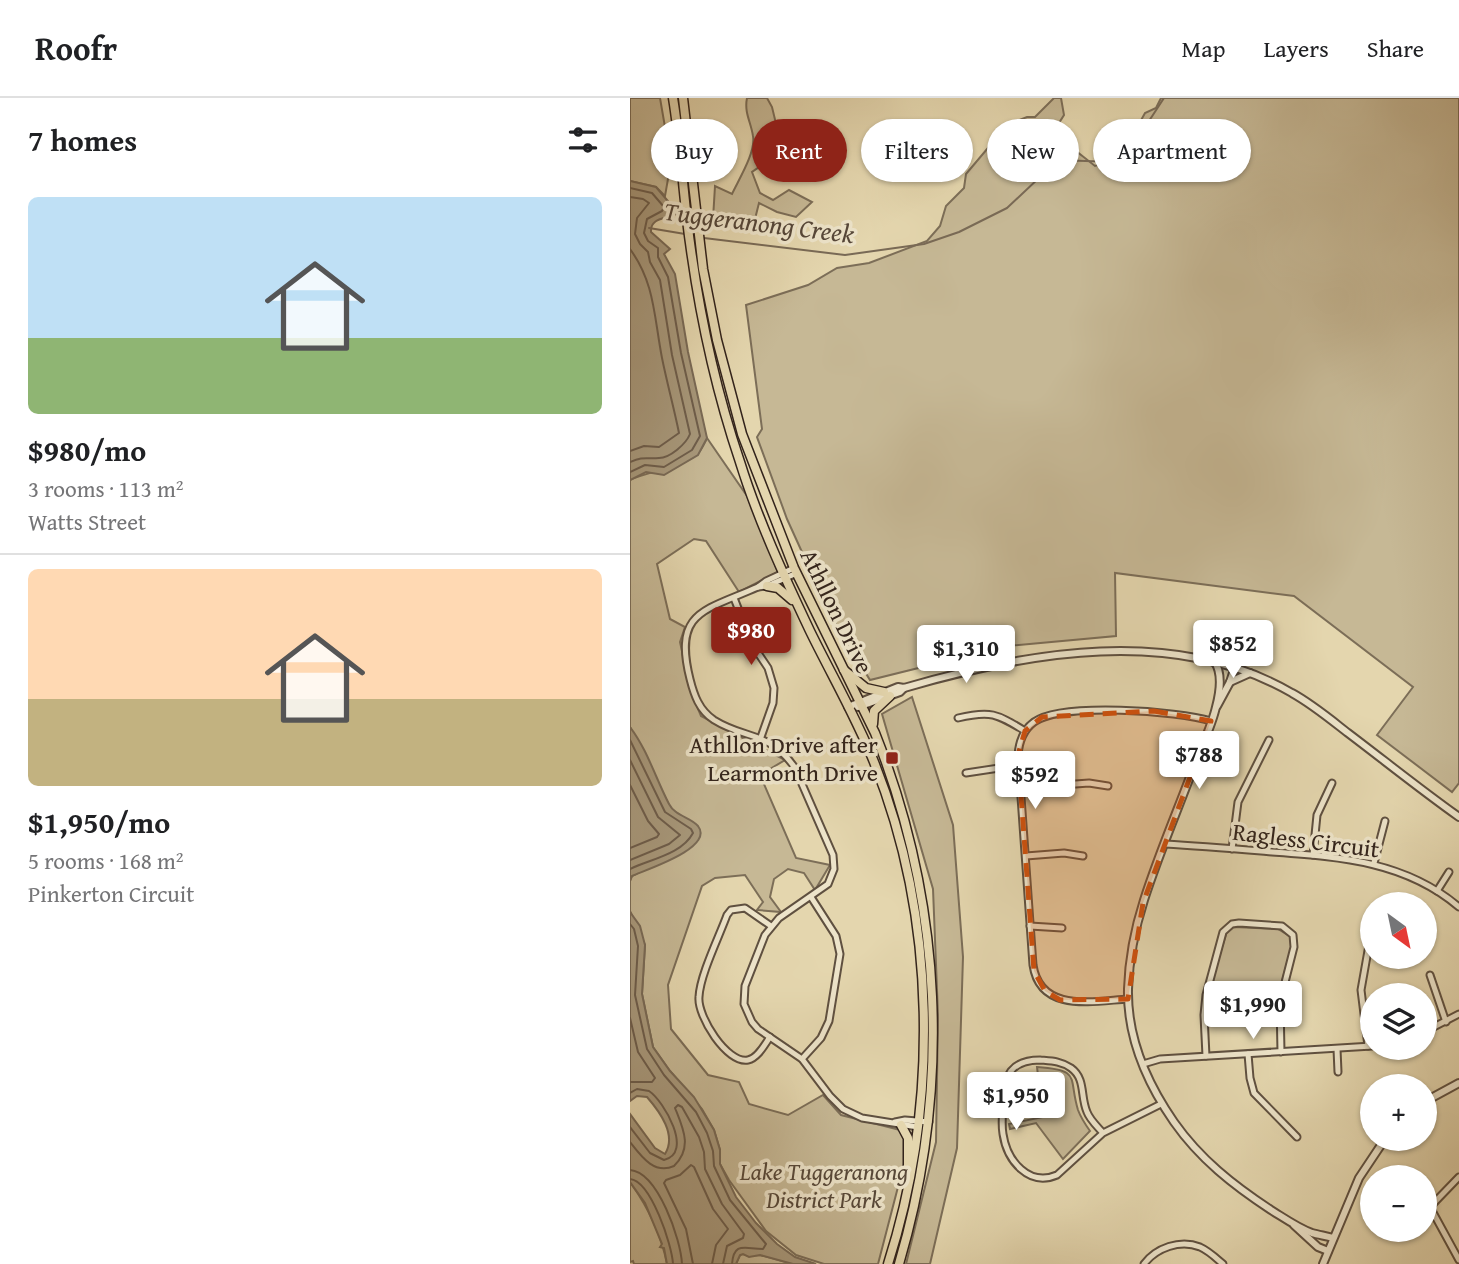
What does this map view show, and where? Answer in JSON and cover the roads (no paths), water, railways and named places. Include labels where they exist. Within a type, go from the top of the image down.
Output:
[{"type":"main road","name":"Athllon Drive","points":[[673,98],[689,242],[706,339],[727,423],[784,575],[874,764],[898,835],[912,900],[923,1004],[923,1060],[918,1124],[909,1180],[888,1264]]},
{"type":"main road","name":"Athllon Drive","points":[[683,98],[699,241],[717,340],[742,434],[795,570],[874,733],[905,822],[920,887],[929,945],[934,1026],[928,1126],[916,1200],[899,1264]]},
{"type":"main road","points":[[762,587],[778,588],[799,607]]},
{"type":"main road","points":[[844,670],[866,688],[887,694],[873,713],[874,733]]},
{"type":"main road","points":[[898,1124],[908,1138],[909,1180]]},
{"type":"street","points":[[795,570],[708,610],[693,620],[685,637],[685,657],[694,695],[704,711],[716,721],[761,737],[776,746],[796,768],[833,855],[834,869],[830,881],[822,890],[771,926],[763,940],[743,995],[744,1004],[752,1021],[802,1059],[843,1110],[863,1118],[928,1126]]},
{"type":"street","points":[[734,598],[745,629],[768,668],[774,688],[773,703],[761,737]]},
{"type":"street","points":[[848,708],[900,692],[904,688],[980,668],[1060,655],[1143,652],[1213,661],[1235,667],[1284,688],[1313,706],[1459,817]]},
{"type":"street","points":[[1213,661],[1219,668],[1220,682],[1216,708]]},
{"type":"street","points":[[1235,667],[1211,721],[1136,929],[1128,999],[1136,1046],[1161,1104],[1195,1149],[1218,1172],[1244,1193],[1293,1224],[1309,1232],[1333,1238]]},
{"type":"street","points":[[1230,682],[1250,673]]},
{"type":"street","points":[[1128,999],[1068,1002],[1052,997],[1042,988],[1034,971],[1019,746],[1025,731],[1034,722],[1047,716],[1154,710],[1211,721]]},
{"type":"street","points":[[958,718],[994,713],[1025,731]]},
{"type":"street","points":[[1232,849],[1238,802],[1269,740]]},
{"type":"street","points":[[966,773],[1019,765]]},
{"type":"street","points":[[1021,788],[1089,783],[1108,786]]},
{"type":"street","points":[[1313,855],[1317,815],[1332,783]]},
{"type":"street","points":[[1374,863],[1385,821]]},
{"type":"street","name":"Ragless Circuit","points":[[1165,844],[1313,855],[1374,863],[1406,874],[1459,907]]},
{"type":"street","points":[[1026,856],[1064,853],[1083,856]]},
{"type":"street","points":[[1437,891],[1450,872]]},
{"type":"street","points":[[802,1059],[821,1038],[829,1021],[840,954],[836,936],[811,897]]},
{"type":"street","points":[[770,1037],[755,1057],[738,1059],[729,1053],[705,1022],[699,999],[714,950],[731,910],[745,908],[771,926]]},
{"type":"street","points":[[1206,1056],[1203,1014],[1206,995],[1223,932],[1239,923],[1282,926],[1293,935],[1294,947],[1280,1002],[1282,1052]]},
{"type":"street","points":[[1031,926],[1062,928]]},
{"type":"street","points":[[1430,975],[1446,1022]]},
{"type":"street","points":[[1437,1026],[1459,1014]]},
{"type":"street","points":[[1143,1064],[1160,1059],[1360,1047]]},
{"type":"street","points":[[1337,1049],[1338,1072]]},
{"type":"street","points":[[1248,1054],[1254,1093],[1297,1137]]},
{"type":"street","points":[[1102,1133],[1086,1111],[1079,1076],[1070,1068],[1057,1061],[1033,1060],[1023,1063],[1010,1073],[1004,1089],[1003,1135],[1013,1159],[1030,1176],[1041,1179],[1058,1175],[1102,1133],[1161,1104]]},
{"type":"street","points":[[1437,1095],[1459,1083]]},
{"type":"street","points":[[1324,1264],[1359,1178],[1377,1151]]},
{"type":"street","points":[[1437,1199],[1459,1177]]},
{"type":"street","points":[[1437,1219],[1459,1260]]},
{"type":"street","points":[[1293,1224],[1318,1247],[1328,1251]]},
{"type":"street","points":[[1144,1264],[1161,1248],[1189,1244],[1201,1247],[1223,1264]]},
{"type":"water","points":[[630,181],[656,187],[678,213],[656,221],[651,232],[670,249],[664,254],[675,274],[688,352],[707,438],[698,455],[664,475],[646,472],[630,480]]},
{"type":"water","points":[[630,727],[672,808],[695,823],[701,834],[688,850],[632,876],[630,881]]},
{"type":"water","points":[[630,912],[640,926],[645,945],[642,994],[653,1047],[694,1097],[714,1130],[720,1150],[720,1164],[736,1197],[777,1244],[795,1257],[816,1264],[793,1264],[760,1255],[749,1257],[743,1254],[736,1264],[667,1264],[664,1248],[660,1247],[662,1244],[645,1203],[630,1182],[630,1114],[655,1148],[665,1154],[669,1139],[662,1117],[647,1097],[637,1096],[630,1101]]},
{"type":"waterway","name":"Tuggeranong Creek","points":[[704,238],[845,255],[924,244],[959,232],[1007,208],[1058,160],[1113,162],[1132,147],[1164,98]]},
{"type":"waterway","name":"Tuggeranong Creek","points":[[649,228],[685,234]]},
{"type":"place","name":"Athllon Drive after Learmonth Drive","points":[[892,758]]},
{"type":"park label","name":"Lake Tuggeranong District Park","points":[[824,1185]]}]
